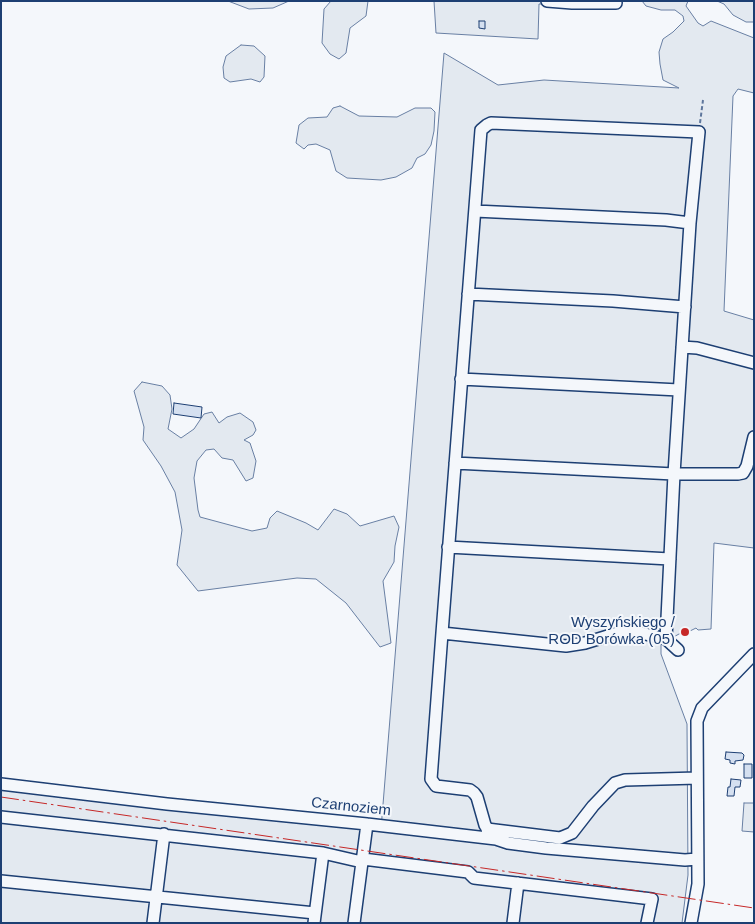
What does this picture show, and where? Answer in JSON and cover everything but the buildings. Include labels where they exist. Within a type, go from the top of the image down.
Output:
[{"type":"street","points":[[547,1],[616,3]]},
{"type":"street","points":[[496,839],[487,829],[474,793],[470,790],[436,786],[431,779],[454,463],[482,130],[491,123],[699,132],[690,223],[679,390],[666,639]]},
{"type":"street","points":[[475,211],[666,220],[690,223]]},
{"type":"street","points":[[468,294],[613,301],[685,307]]},
{"type":"street","points":[[682,347],[697,348],[754,363]]},
{"type":"street","points":[[461,379],[679,390]]},
{"type":"street","points":[[454,463],[674,474],[738,474],[743,473],[748,466],[754,437]]},
{"type":"street","points":[[448,547],[670,559]]},
{"type":"street","points":[[442,633],[566,646],[585,643],[622,632],[641,633],[666,639],[678,650]]},
{"type":"street","points":[[691,923],[698,884],[697,721],[702,708],[754,654]]},
{"type":"street","points":[[487,829],[560,838],[572,833],[593,806],[615,783],[625,780],[697,778]]},
{"type":"street","name":"Czarnoziem","points":[[1,784],[167,804],[496,839],[508,843],[546,848],[685,860],[697,859]]},
{"type":"street","points":[[1,817],[323,853],[362,861],[468,872],[474,878],[652,899],[647,923]]},
{"type":"street","points":[[354,923],[367,824]]},
{"type":"street","points":[[153,923],[164,834]]},
{"type":"street","points":[[1,881],[156,897],[314,918],[323,853]]},
{"type":"street","points":[[513,923],[518,883]]},
{"type":"path","points":[[699,132],[703,100]]},
{"type":"shaded area","points":[[228,1],[289,1],[273,8],[249,9]]},
{"type":"shaded area","points":[[331,1],[368,1],[366,16],[350,28],[346,53],[339,59],[330,54],[322,43],[324,9]]},
{"type":"shaded area","points":[[434,1],[620,1],[620,6],[539,4],[538,39],[436,33]]},
{"type":"shaded area","points":[[642,1],[688,1],[686,6],[698,23],[703,26],[711,21],[754,38],[754,93],[738,89],[733,96],[724,311],[754,320],[754,548],[714,543],[711,629],[698,630],[696,628],[690,631],[688,629],[661,644],[661,654],[687,724],[688,875],[682,923],[1,923],[1,788],[381,829],[444,53],[498,85],[544,80],[679,88],[663,80],[659,52],[663,39],[684,21],[683,16],[675,10],[661,10],[646,6]]},
{"type":"shaded area","points":[[717,1],[754,1],[754,22],[746,22],[733,15],[724,4]]},
{"type":"shaded area","points":[[241,45],[254,46],[265,56],[264,77],[260,82],[251,79],[230,82],[224,78],[223,67],[226,56]]},
{"type":"shaded area","points":[[340,106],[359,116],[397,117],[415,108],[431,108],[435,112],[431,145],[425,154],[417,158],[412,168],[396,177],[381,180],[347,178],[336,171],[330,150],[316,144],[308,145],[304,149],[296,143],[299,125],[308,118],[327,117],[333,108]]},
{"type":"shaded area","points":[[142,382],[162,386],[170,395],[172,409],[168,429],[181,438],[194,429],[204,414],[212,412],[219,423],[227,417],[240,413],[253,422],[256,430],[253,435],[244,440],[250,443],[256,461],[253,478],[246,481],[233,460],[222,458],[214,449],[206,450],[197,461],[194,478],[200,517],[252,531],[267,528],[270,518],[277,511],[318,530],[334,509],[347,514],[360,526],[394,516],[399,527],[394,562],[383,581],[391,643],[380,647],[346,603],[316,579],[297,578],[198,591],[177,565],[182,530],[175,492],[161,466],[143,440],[144,427],[134,391]]},
{"type":"shaded area","points":[[744,803],[754,803],[754,832],[742,831]]},
{"type":"power","points":[[1,797],[754,908]]},
{"type":"place","name":"Wyszyńskiego / ROD Borówka (05)","points":[[685,632]]}]
